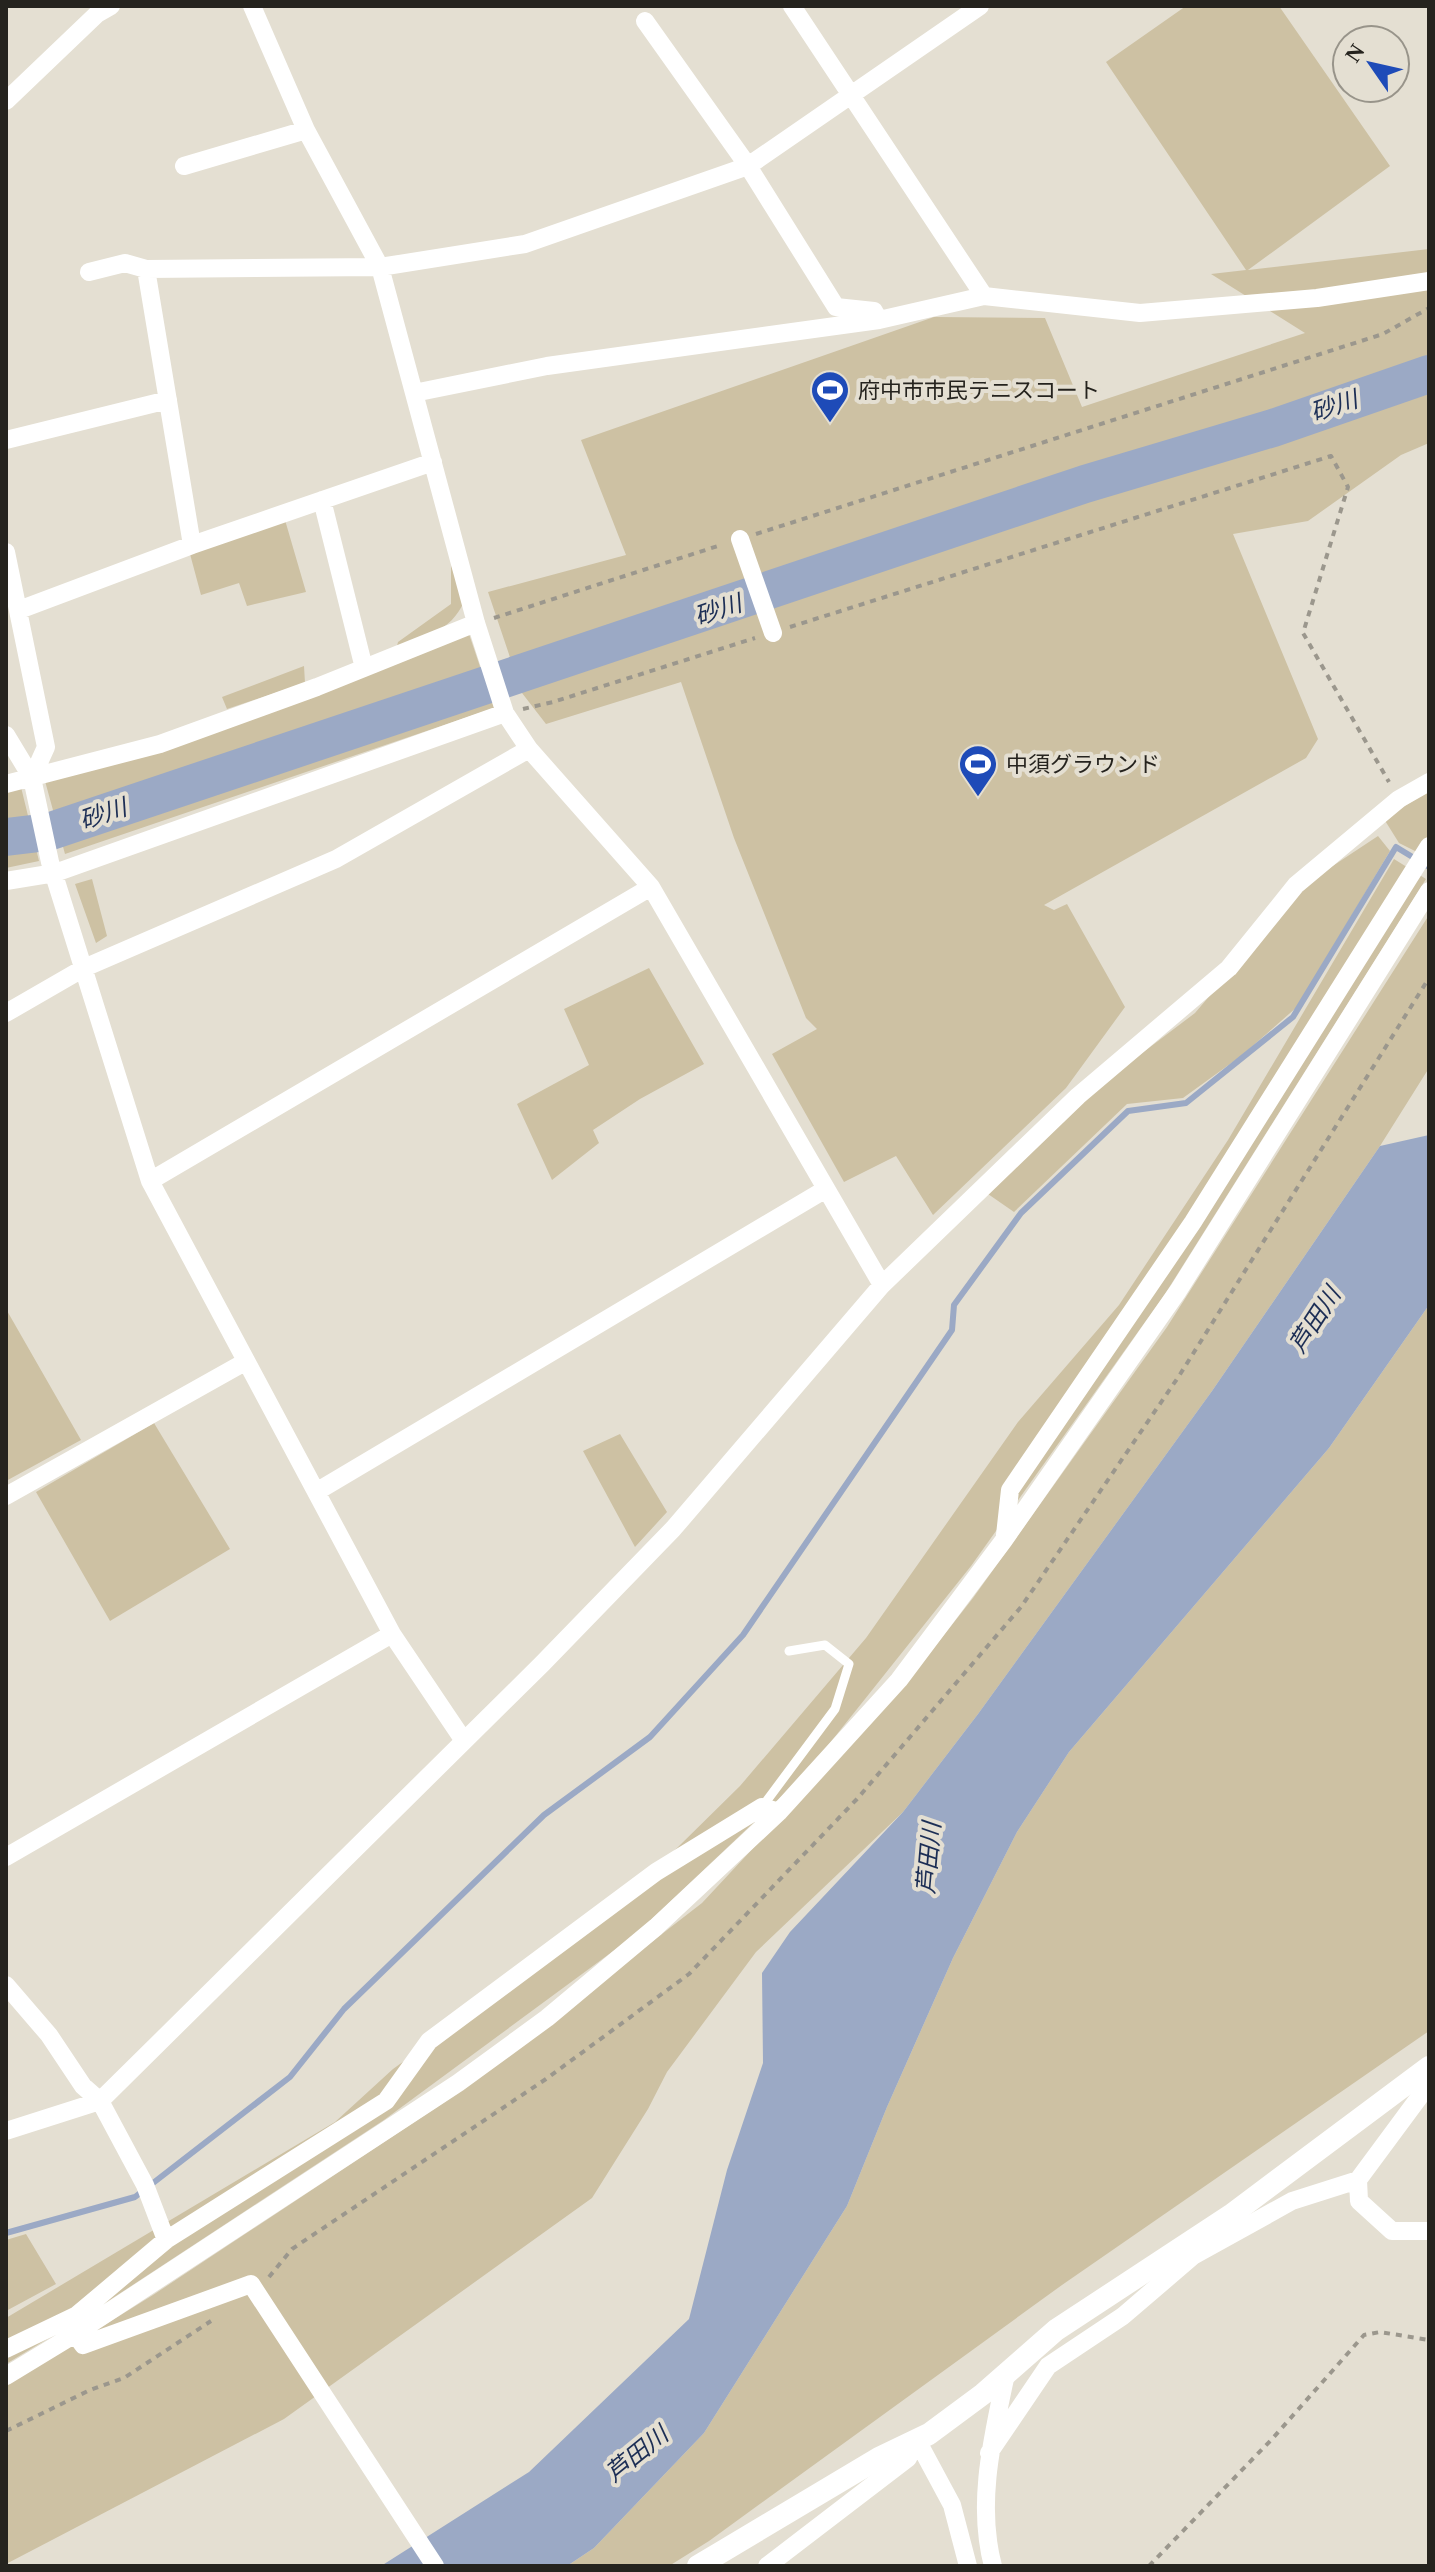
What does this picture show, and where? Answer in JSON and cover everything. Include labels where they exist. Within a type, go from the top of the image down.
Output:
[{"type":"street","points":[[6,101],[97,14],[111,6]]},
{"type":"street","points":[[252,6],[306,130],[380,267],[476,623],[505,713],[529,749],[651,887],[882,1285]]},
{"type":"street","points":[[792,6],[984,296]]},
{"type":"street","points":[[89,272],[125,263],[146,269],[380,267],[525,244],[748,166],[980,6]]},
{"type":"street","points":[[645,21],[748,166],[836,307],[874,311],[879,320]]},
{"type":"street","points":[[184,166],[306,130]]},
{"type":"street","points":[[146,269],[192,545]]},
{"type":"street","points":[[414,393],[547,366],[879,320],[984,296],[1140,313],[1317,298],[1429,281]]},
{"type":"street","points":[[6,440],[168,400]]},
{"type":"street","points":[[19,610],[192,545],[433,462]]},
{"type":"street","points":[[322,500],[364,668]]},
{"type":"street","points":[[740,539],[773,633]]},
{"type":"street","points":[[6,552],[46,747],[32,778]]},
{"type":"street","points":[[6,784],[160,744],[476,623]]},
{"type":"street","points":[[6,881],[505,713]]},
{"type":"street","points":[[6,735],[32,778],[52,868],[150,1181],[392,1634],[464,1741]]},
{"type":"street","points":[[6,1013],[84,968],[336,859],[529,749]]},
{"type":"street","points":[[6,2131],[100,2101],[673,1529],[882,1285],[1078,1096],[1229,968],[1296,885],[1399,799],[1429,782]]},
{"type":"street","points":[[1004,1540],[1010,1490],[1193,1222],[1429,846]]},
{"type":"street","points":[[150,1181],[651,887]]},
{"type":"street","points":[[6,2376],[458,2083],[547,2018],[656,1927],[899,1680],[1004,1540],[1178,1291],[1429,891]]},
{"type":"street","points":[[316,1492],[826,1189]]},
{"type":"street","points":[[6,1496],[245,1362]]},
{"type":"street","points":[[6,1857],[392,1634]]},
{"type":"street","points":[[6,2349],[77,2315],[166,2240],[386,2101],[429,2041],[656,1872],[771,1809]]},
{"type":"street","points":[[6,1985],[49,2035],[83,2086],[100,2101],[145,2185],[166,2240]]},
{"type":"street","points":[[989,2453],[1048,2366],[1123,2316],[1231,2215],[1429,2067]]},
{"type":"street","points":[[698,2566],[879,2458],[923,2437],[983,2394],[1056,2330],[1189,2251],[1292,2201],[1358,2180],[1429,2084]]},
{"type":"street","points":[[1358,2180],[1359,2201],[1392,2231],[1429,2231]]},
{"type":"street","points":[[77,2315],[75,2334],[83,2345],[251,2284],[435,2566]]},
{"type":"street","points":[[993,2566],[986,2541],[989,2453],[1006,2374]]},
{"type":"street","points":[[767,2566],[908,2458],[923,2437]]},
{"type":"street","points":[[923,2437],[952,2505],[968,2566]]},
{"type":"lane","points":[[771,1809],[835,1709],[849,1664],[825,1645],[789,1651]]},
{"type":"path","points":[[476,623],[1383,334],[1429,308]]},
{"type":"path","points":[[505,713],[553,702],[1331,456],[1348,487],[1303,633],[1399,799]]},
{"type":"path","points":[[1149,2566],[1273,2438],[1364,2335],[1380,2332],[1429,2340]]},
{"type":"shaded area","points":[[1186,6],[1279,6],[1331,81],[1331,104],[1347,104],[1390,166],[1248,270],[1429,249],[1429,443],[1401,455],[1308,521],[1233,534],[1318,739],[1306,758],[1044,905],[1054,910],[1067,904],[1125,1007],[1066,1088],[933,1215],[896,1156],[844,1182],[772,1054],[817,1029],[806,1018],[734,838],[681,682],[546,724],[522,693],[488,592],[626,555],[581,440],[934,317],[1045,318],[1082,407],[1305,333],[1211,274],[1246,270],[1106,62]]},
{"type":"shaded area","points":[[285,520],[306,592],[247,606],[239,583],[201,595],[190,554]]},
{"type":"shaded area","points":[[451,565],[464,602],[458,612],[436,632],[397,646],[398,642],[451,604]]},
{"type":"shaded area","points":[[469,634],[494,708],[65,854],[45,781]]},
{"type":"shaded area","points":[[304,666],[305,683],[227,709],[222,697]]},
{"type":"shaded area","points":[[21,787],[39,861],[6,868],[6,790]]},
{"type":"shaded area","points":[[1429,791],[1429,858],[1399,843],[1384,819]]},
{"type":"shaded area","points":[[1378,836],[1390,851],[1297,1007],[1241,1056],[1183,1098],[1127,1104],[1014,1212],[988,1194],[1096,1088],[1195,1013],[1304,885]]},
{"type":"shaded area","points":[[1394,859],[1426,879],[1165,1294],[971,1566],[806,1773],[635,1935],[384,2120],[87,2315],[6,2364],[6,2318],[335,2122],[393,2069],[613,1911],[740,1786],[866,1638],[1018,1422],[1119,1305],[1228,1140]]},
{"type":"shaded area","points":[[92,879],[107,936],[96,943],[75,884]]},
{"type":"shaded area","points":[[1429,915],[1429,1068],[1380,1146],[1212,1391],[978,1714],[903,1812],[756,1952],[667,2072],[648,2109],[592,2198],[284,2419],[6,2564],[6,2386],[153,2295],[446,2101],[702,1903],[900,1691],[973,1598],[1167,1327]]},
{"type":"shaded area","points":[[649,968],[704,1064],[640,1099],[593,1130],[599,1143],[552,1180],[517,1104],[589,1065],[564,1009]]},
{"type":"shaded area","points":[[1429,1305],[1429,2031],[1062,2285],[709,2541],[669,2566],[567,2566],[594,2548],[704,2433],[847,2206],[953,1958],[1017,1832],[1069,1752],[1329,1448]]},
{"type":"shaded area","points":[[6,1309],[81,1440],[6,1481]]},
{"type":"shaded area","points":[[154,1423],[230,1549],[110,1621],[36,1492]]},
{"type":"shaded area","points":[[620,1434],[667,1512],[635,1547],[583,1451]]},
{"type":"shaded area","points":[[26,2234],[56,2284],[6,2311],[6,2240]]},
{"type":"water","name":"芦田川","points":[[1429,1135],[1429,1305],[1329,1448],[1069,1752],[1017,1832],[953,1958],[847,2206],[704,2433],[594,2548],[567,2566],[381,2566],[529,2472],[689,2319],[727,2170],[763,2063],[762,1973],[790,1932],[903,1812],[978,1714],[1212,1391],[1380,1146]]},
{"type":"waterway","name":"砂川","points":[[6,837],[48,832],[1085,484],[1273,428],[1429,374]]},
{"type":"waterway","points":[[6,2233],[135,2197],[290,2077],[344,2009],[544,1815],[650,1737],[743,1635],[952,1330],[954,1305],[1021,1213],[1128,1111],[1186,1103],[1293,1017],[1396,847],[1429,867]]},
{"type":"place","name":"府中市市民テニスコート","points":[[830,424]]},
{"type":"place","name":"中須グラウンド","points":[[978,798]]}]
